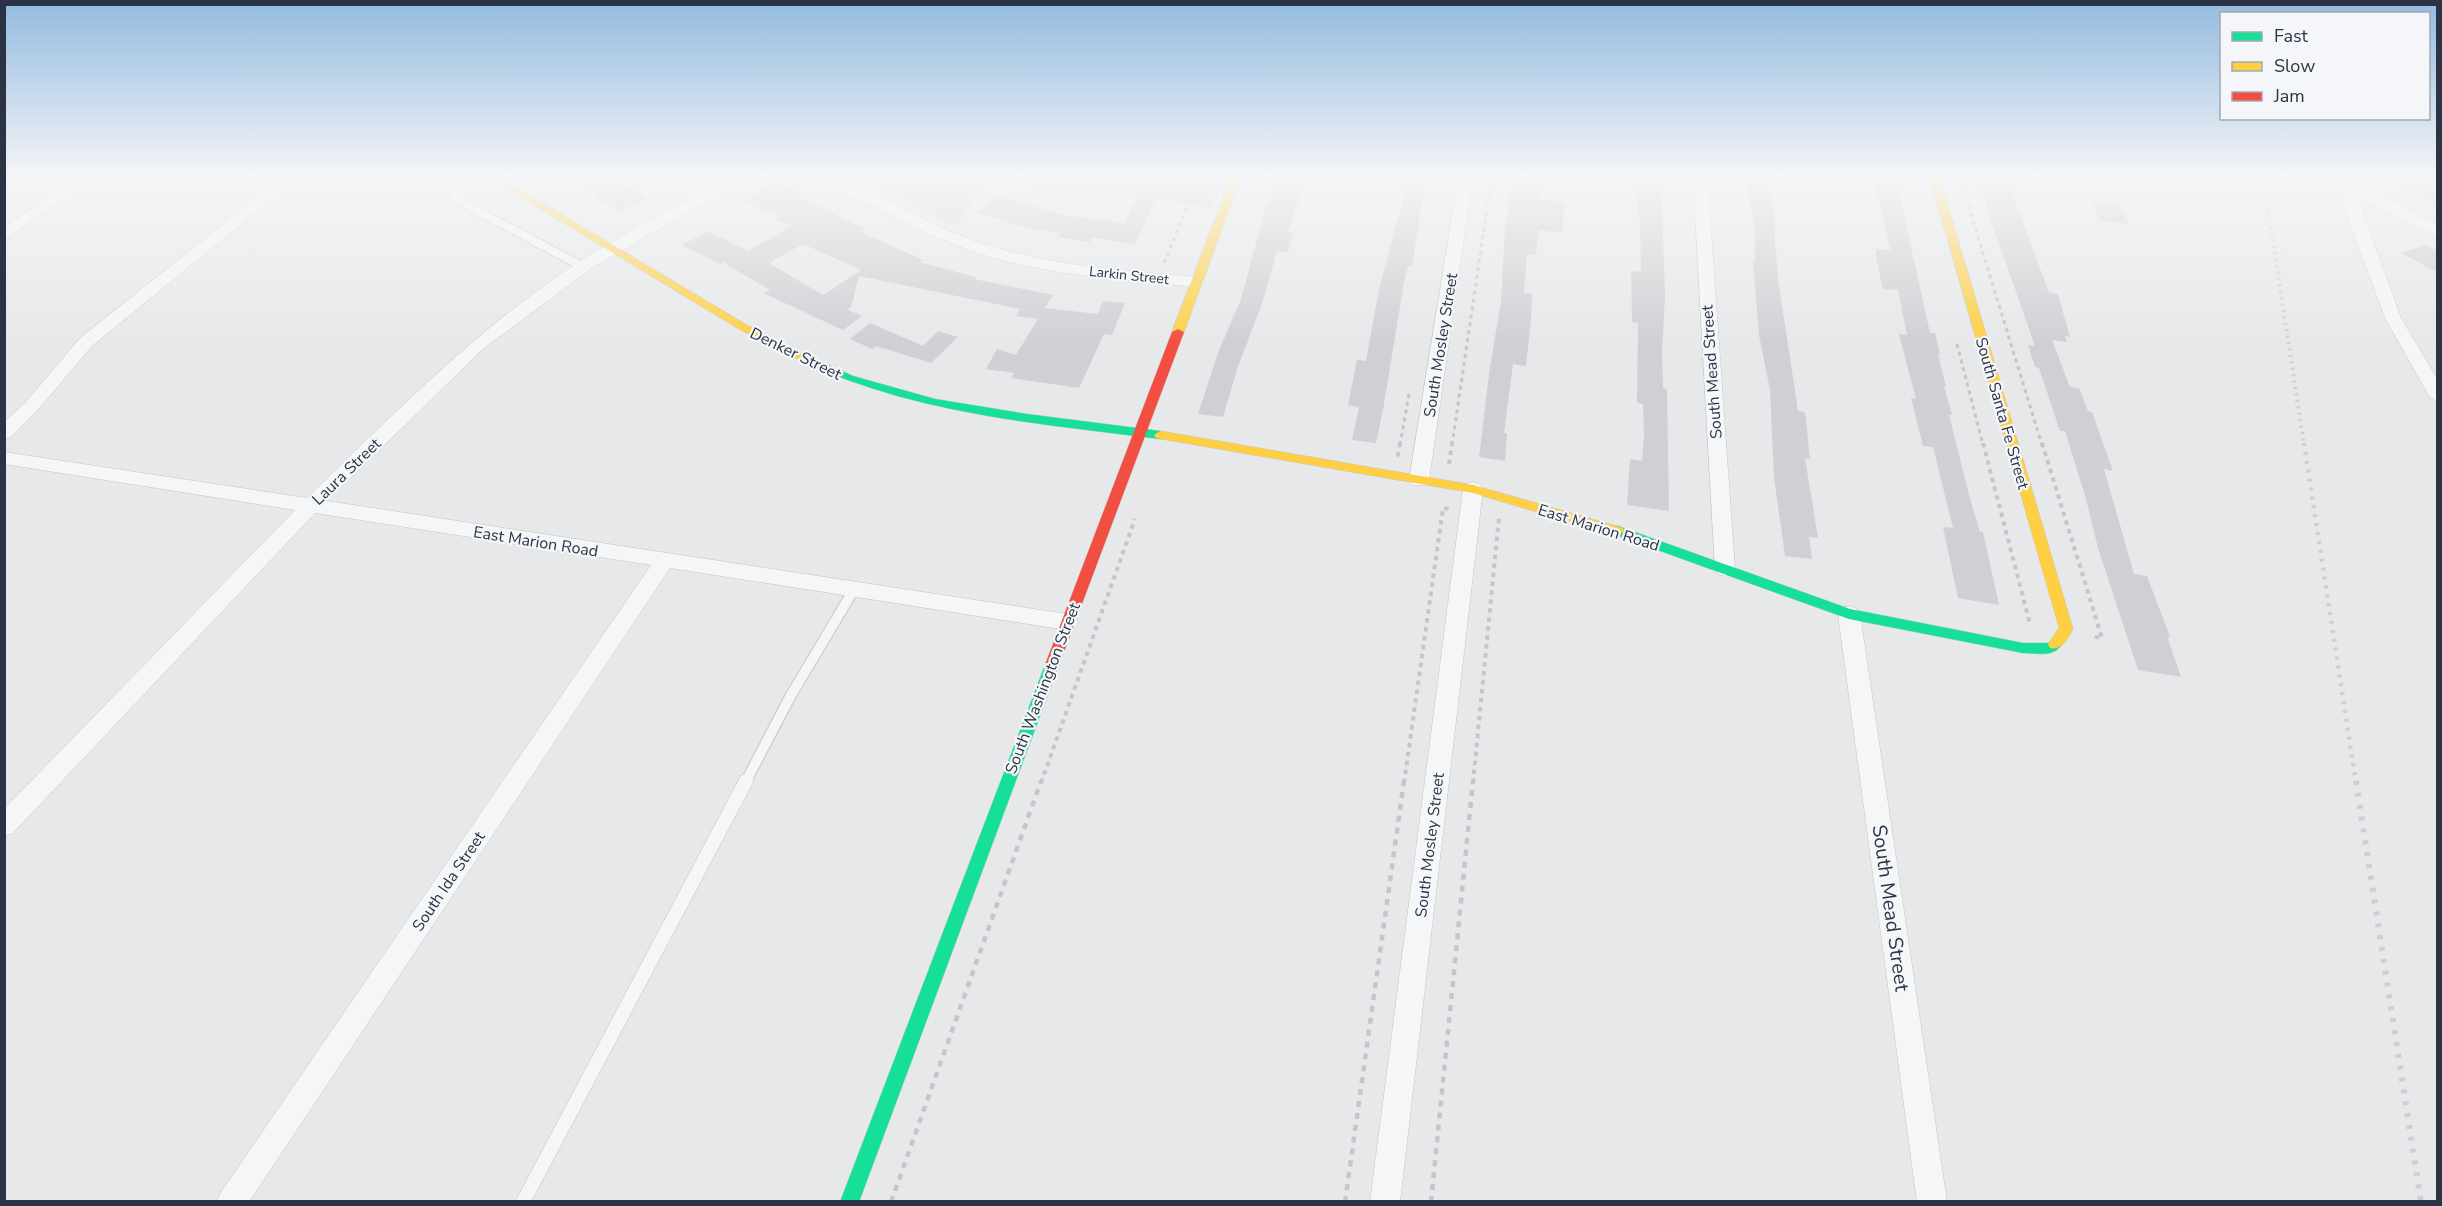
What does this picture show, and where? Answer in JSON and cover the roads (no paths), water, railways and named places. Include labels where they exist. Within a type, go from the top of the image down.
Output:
[{"type":"street","points":[[4,433],[31,407],[86,342],[224,231]]},
{"type":"street","name":"Denker Street","points":[[581,231],[752,332],[827,370],[861,383],[953,406],[1139,432]]},
{"type":"street","name":"Laura Street","points":[[4,826],[310,506],[478,344],[583,267],[645,231]]},
{"type":"street","name":"Larkin Street","points":[[940,231],[988,251],[1080,270],[1197,282]]},
{"type":"street","name":"South Washington Street","points":[[849,1202],[1216,231]]},
{"type":"street","name":"South Mosley Street","points":[[1419,480],[1458,231]]},
{"type":"street","name":"South Mead Street","points":[[1704,231],[1725,569]]},
{"type":"street","name":"South Santa Fe Street","points":[[1950,231],[2066,629],[2052,648]]},
{"type":"street","points":[[2361,231],[2393,318],[2438,396]]},
{"type":"street","name":"East Marion Road","points":[[1139,432],[1199,440],[1419,480],[1471,501],[1641,538],[1849,614],[1984,642],[2023,648],[2052,648]]},
{"type":"street","name":"East Marion Road","points":[[4,458],[852,591],[1067,622]]},
{"type":"street","name":"South Mosley Street","points":[[1385,1202],[1471,501]]},
{"type":"street","name":"South Ida Street","points":[[231,1202],[665,560]]},
{"type":"street","name":"South Mead Street","points":[[1849,614],[1932,1202]]},
{"type":"lane","points":[[516,231],[583,267]]},
{"type":"lane","points":[[523,1202],[790,697],[852,591]]},
{"type":"railway","points":[[2272,231],[2304,445]]},
{"type":"railway","points":[[2304,443],[2356,783]]},
{"type":"railway","points":[[2356,781],[2421,1202]]}]
